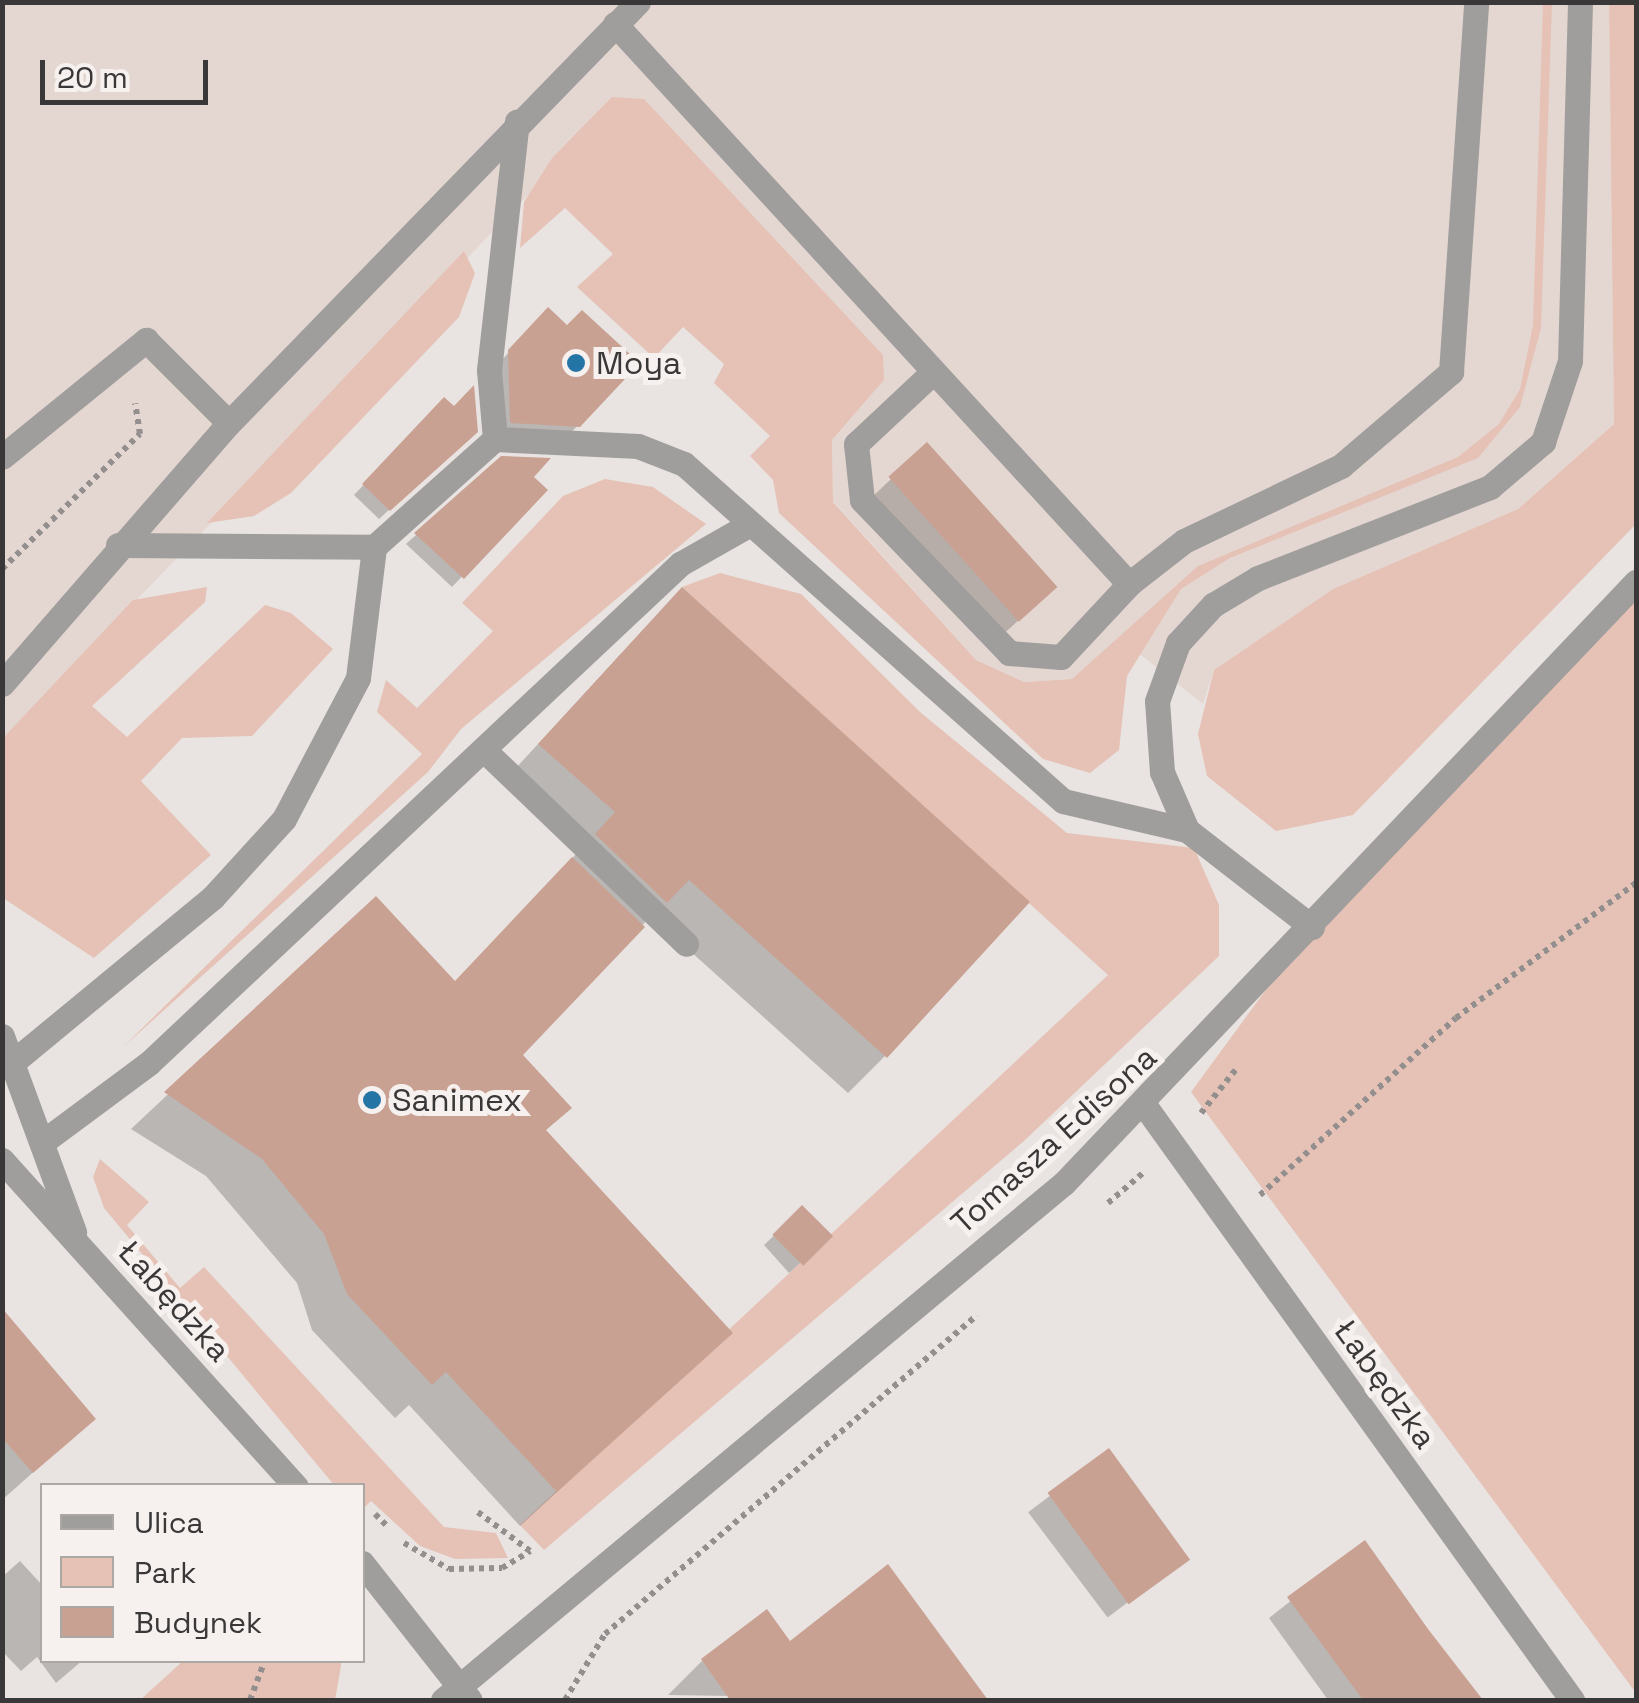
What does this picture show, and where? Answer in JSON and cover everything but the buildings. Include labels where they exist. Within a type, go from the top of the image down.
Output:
[{"type":"street","points":[[6,672],[229,423],[638,2]]},
{"type":"street","points":[[932,372],[856,444],[862,500],[1009,653],[1062,657],[1129,584],[1184,541],[1341,466],[1451,372],[1476,2]]},
{"type":"street","points":[[1186,830],[1162,772],[1157,702],[1178,642],[1213,605],[1258,578],[1490,486],[1543,442],[1570,361],[1580,2]]},
{"type":"street","points":[[615,24],[1129,584]]},
{"type":"street","points":[[495,439],[489,370],[518,122]]},
{"type":"street","points":[[2,457],[146,340],[229,423]]},
{"type":"street","points":[[14,1062],[213,897],[284,819],[358,678],[374,547],[495,439],[638,446],[684,464],[746,527],[1063,800],[1186,830],[1312,927]]},
{"type":"street","points":[[44,1141],[149,1063],[680,564],[746,527]]},
{"type":"street","points":[[118,546],[374,547]]},
{"type":"street","name":"Tomasza Edisona","points":[[457,1695],[1064,1183],[1144,1106],[1636,582]]},
{"type":"street","points":[[484,750],[686,944]]},
{"type":"street","points":[[2,1036],[44,1141],[78,1242]]},
{"type":"street","name":"Łabędzka","points":[[1144,1106],[1572,1700]]},
{"type":"street","name":"Łabędzka","points":[[2,1160],[293,1483]]},
{"type":"street","points":[[365,1567],[457,1695]]},
{"type":"path","points":[[2,569],[140,434],[134,398]]},
{"type":"path","points":[[1229,1222],[1456,1018],[1636,883]]},
{"type":"path","points":[[375,1514],[414,1553],[448,1569],[502,1568],[530,1551],[475,1510]]},
{"type":"path","points":[[250,1700],[264,1663]]},
{"type":"shaded area","points":[[3,3],[1609,3],[1614,424],[1518,509],[1333,589],[1214,670],[1203,704],[1137,652],[1072,679],[1024,682],[976,660],[833,501],[832,440],[884,380],[552,158],[532,191],[3,738]]},
{"type":"green space","points":[[1543,3],[1552,3],[1541,328],[1520,407],[1478,458],[1230,558],[1181,589],[1127,676],[1119,750],[1090,773],[1043,759],[779,513],[773,480],[750,456],[770,436],[714,383],[724,364],[683,327],[654,358],[577,287],[613,254],[565,208],[520,248],[524,202],[552,158],[612,97],[644,99],[883,355],[884,380],[832,440],[833,502],[976,660],[1024,682],[1072,679],[1198,566],[1458,457],[1499,424],[1520,389],[1533,325]]},
{"type":"green space","points":[[1609,3],[1636,3],[1636,524],[1353,815],[1276,831],[1207,776],[1198,734],[1214,670],[1333,589],[1518,509],[1614,424]]},
{"type":"green space","points":[[464,251],[475,273],[459,317],[291,493],[254,516],[207,523]]},
{"type":"green space","points":[[605,479],[653,487],[706,524],[461,729],[428,772],[122,1048],[422,754],[377,712],[386,680],[417,708],[493,631],[462,603],[563,496]]},
{"type":"green space","points":[[720,573],[801,594],[920,712],[1067,833],[1194,848],[1219,905],[1219,956],[1024,1141],[544,1550],[520,1525],[1108,975],[682,587]]},
{"type":"green space","points":[[1636,582],[1636,1693],[1191,1092],[1312,927]]},
{"type":"green space","points":[[207,587],[205,602],[92,706],[127,737],[265,605],[291,613],[333,649],[252,736],[182,738],[141,781],[211,855],[94,958],[3,898],[3,738],[133,600]]},
{"type":"green space","points":[[100,1159],[149,1202],[127,1225],[180,1288],[204,1267],[444,1527],[496,1533],[508,1558],[455,1559],[420,1546],[371,1501],[365,1507],[365,1483],[332,1483],[104,1208],[93,1177]]},
{"type":"green space","points":[[181,1663],[341,1663],[335,1700],[140,1700]]},
{"type":"place","name":"Moya","points":[[576,363]]},
{"type":"place","name":"Sanimex","points":[[372,1100]]}]
